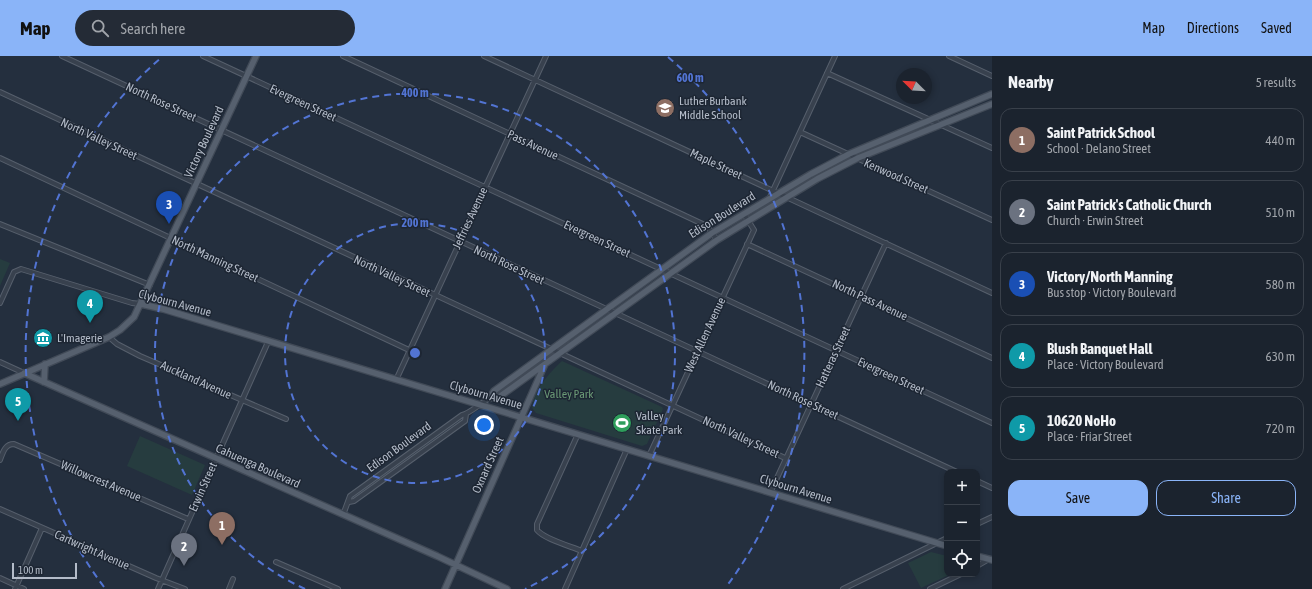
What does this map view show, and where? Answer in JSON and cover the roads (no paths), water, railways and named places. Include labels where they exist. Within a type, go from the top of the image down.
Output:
[{"type":"main road","name":"Victory Boulevard","points":[[0,384],[109,337],[126,325],[141,304],[256,56]]},
{"type":"main road","name":"Edison Boulevard","points":[[490,398],[494,391],[712,233],[825,166],[849,154],[992,94]]},
{"type":"main road","name":"Edison Boulevard","points":[[490,398],[499,397],[717,240],[833,170],[858,158],[992,104]]},
{"type":"main road","name":"Clybourn Avenue","points":[[141,304],[163,309],[268,342],[944,545]]},
{"type":"main road","name":"Oxnard Street","points":[[445,589],[552,350]]},
{"type":"main road","points":[[44,382],[45,364]]},
{"type":"main road","name":"Cahuenga Boulevard","points":[[24,373],[507,589]]},
{"type":"main road","points":[[980,557],[991,560]]},
{"type":"street","name":"North Rose Street","points":[[62,56],[459,242],[698,351],[951,469]]},
{"type":"street","name":"Evergreen Street","points":[[202,56],[992,423]]},
{"type":"street","name":"Pass Avenue","points":[[343,56],[707,226],[717,240]]},
{"type":"street","name":"Maple Street","points":[[484,56],[992,293]]},
{"type":"street","name":"Jeffries Avenue","points":[[396,380],[434,295],[546,56]]},
{"type":"street","points":[[769,199],[835,56]]},
{"type":"street","points":[[949,56],[992,76]]},
{"type":"street","points":[[827,73],[992,148]]},
{"type":"street","name":"North Valley Street","points":[[0,92],[785,458]]},
{"type":"street","name":"Kenwood Street","points":[[800,132],[992,220]]},
{"type":"street","name":"North Manning Street","points":[[0,158],[409,350]]},
{"type":"street","name":"West Allen Avenue","points":[[649,456],[754,230],[744,214]]},
{"type":"street","points":[[0,224],[150,285]]},
{"type":"street","name":"Hatteras Street","points":[[770,493],[886,243]]},
{"type":"street","name":"North Pass Avenue","points":[[747,244],[992,358]]},
{"type":"street","name":"Clybourn Avenue","points":[[0,303],[14,272],[18,269],[132,303],[141,304]]},
{"type":"street","name":"Auckland Avenue","points":[[109,337],[116,344],[140,356],[242,401],[286,418]]},
{"type":"street","name":"Erwin Street","points":[[158,589],[268,342]]},
{"type":"street","name":"Cahuenga Boulevard","points":[[0,362],[24,373]]},
{"type":"street","name":"Edison Boulevard","points":[[343,515],[350,496],[462,415],[466,414],[477,405],[490,398]]},
{"type":"street","name":"Edison Boulevard","points":[[349,502],[354,501],[465,421],[466,414]]},
{"type":"street","points":[[578,434],[538,524],[537,530],[546,538],[582,551]]},
{"type":"street","name":"Willowcrest Avenue","points":[[0,460],[6,447],[9,444],[14,444],[188,519]]},
{"type":"street","points":[[565,589],[627,449]]},
{"type":"street","points":[[980,483],[992,488]]},
{"type":"street","name":"Cartwright Avenue","points":[[0,509],[185,589]]},
{"type":"street","points":[[980,523],[992,517]]},
{"type":"street","points":[[16,587],[42,528]]},
{"type":"street","points":[[843,589],[944,540]]},
{"type":"street","points":[[980,565],[991,560]]},
{"type":"street","points":[[276,562],[338,589]]},
{"type":"street","points":[[930,589],[955,577]]},
{"type":"street","points":[[0,578],[16,587],[24,589]]},
{"type":"street","points":[[229,589],[233,579]]},
{"type":"place","name":"Luther Burbank Middle School","points":[[665,108]]},
{"type":"place","name":"Victory/North Manning","points":[[169,224]]},
{"type":"place","name":"Blush Banquet Hall","points":[[90,323]]},
{"type":"place","name":"L'Imagerie","points":[[43,338]]},
{"type":"place","name":"10620 NoHo","points":[[18,421]]},
{"type":"place","name":"Valley Skate Park","points":[[622,423]]},
{"type":"place","name":"Saint Patrick School","points":[[222,545]]},
{"type":"place","name":"Saint Patrick's Catholic Church","points":[[184,566]]},
{"type":"park label","name":"Valley Park","points":[[569,394]]}]
